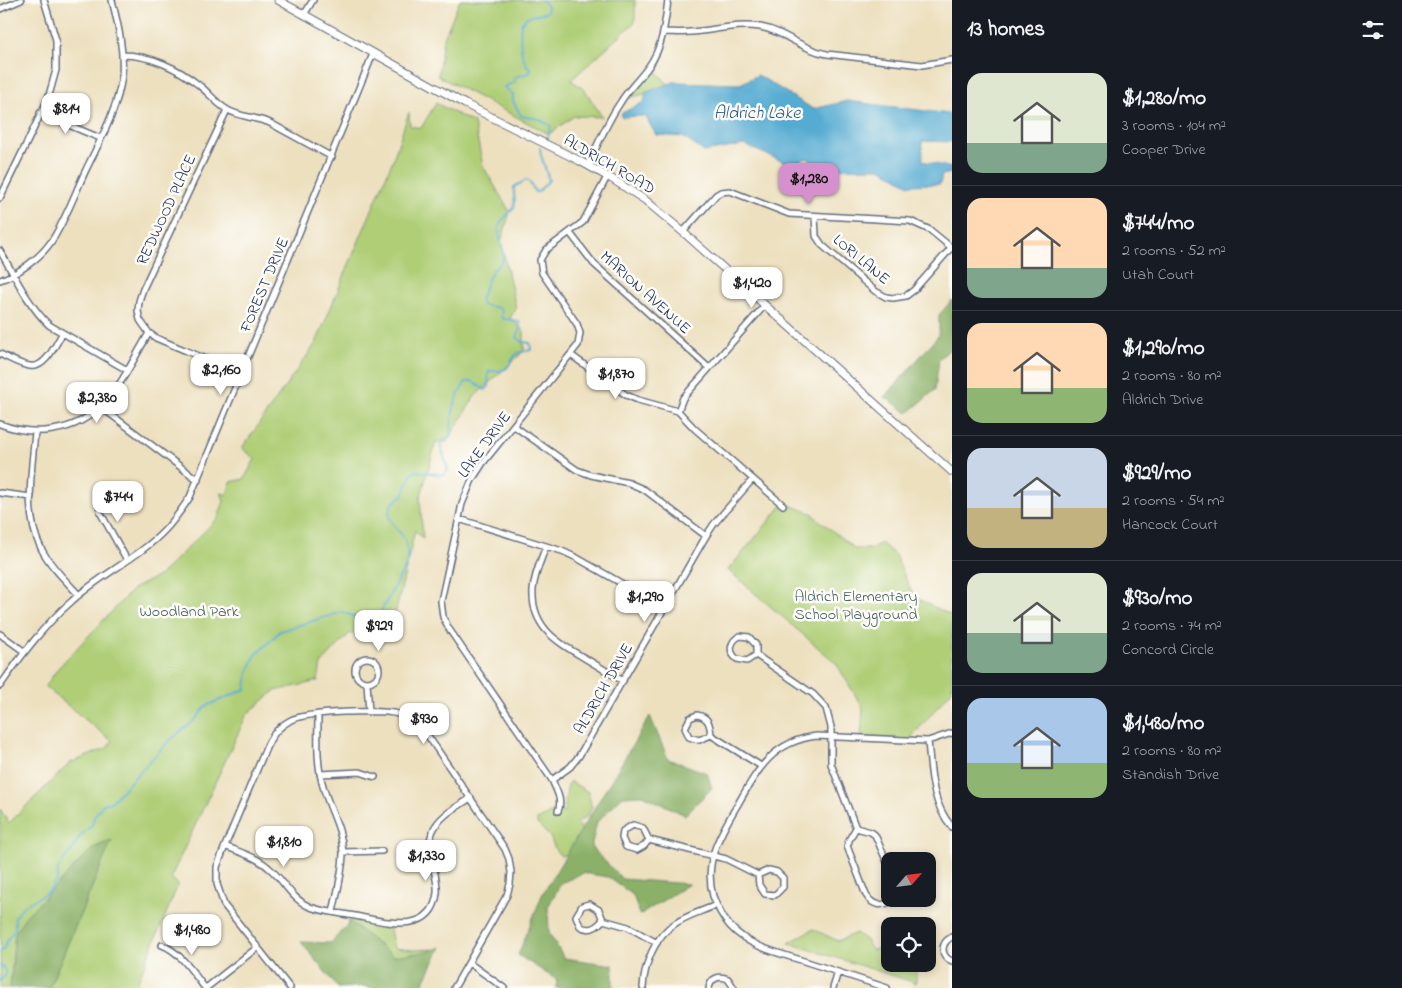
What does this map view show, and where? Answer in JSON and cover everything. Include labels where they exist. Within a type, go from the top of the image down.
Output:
[{"type":"main road","name":"ALDRICH ROAD","points":[[278,0],[464,104],[588,165],[645,200],[952,472]]},
{"type":"street","points":[[0,9],[21,0]]},
{"type":"street","points":[[0,198],[52,84],[57,56],[56,40],[44,0]]},
{"type":"street","points":[[0,280],[13,274],[30,262],[51,242],[114,109],[122,76],[122,55],[119,26],[112,0]]},
{"type":"street","points":[[304,15],[313,0]]},
{"type":"street","points":[[588,165],[618,105],[654,59],[662,42],[668,0]]},
{"type":"street","points":[[664,32],[690,32],[750,26],[775,31],[806,48],[827,54],[909,64],[930,65],[952,60]]},
{"type":"street","name":"FOREST DRIVE","points":[[0,686],[25,652],[57,615],[79,595],[164,531],[182,509],[198,480],[373,54]]},
{"type":"street","points":[[122,55],[144,56],[175,70],[198,84],[228,110],[270,123],[332,157]]},
{"type":"street","name":"REDWOOD PLACE","points":[[149,333],[140,320],[138,301],[228,110]]},
{"type":"street","points":[[40,113],[100,138]]},
{"type":"street","name":"LAKE DRIVE","points":[[558,811],[560,808],[559,798],[552,780],[449,629],[443,617],[442,596],[464,498],[472,480],[571,355],[580,340],[580,330],[575,321],[542,274],[539,265],[540,257],[544,252],[580,226],[587,217],[608,176]]},
{"type":"street","points":[[683,232],[716,195],[726,191],[733,192],[784,213],[910,221],[930,230],[951,248]]},
{"type":"street","name":"LORI LANE","points":[[815,216],[816,236],[822,244],[875,291],[886,297],[900,298],[912,292],[951,248]]},
{"type":"street","name":"MARION AVENUE","points":[[570,233],[594,264],[710,368]]},
{"type":"street","points":[[0,250],[40,317],[62,334],[127,370]]},
{"type":"street","points":[[678,411],[683,398],[765,305]]},
{"type":"street","points":[[0,424],[15,430],[35,432],[65,428],[82,421],[101,408],[118,385],[149,333],[172,345],[241,374]]},
{"type":"street","points":[[0,354],[30,366],[35,366],[45,360],[62,334]]},
{"type":"street","points":[[571,355],[626,395],[678,411],[694,429],[783,505]]},
{"type":"street","points":[[101,408],[198,480]]},
{"type":"street","points":[[514,426],[577,470],[629,483],[645,490],[706,536]]},
{"type":"street","points":[[35,432],[31,497],[34,532],[42,550],[56,570],[79,595]]},
{"type":"street","name":"ALDRICH DRIVE","points":[[552,780],[570,767],[579,756],[706,536],[752,480]]},
{"type":"street","points":[[99,489],[100,512],[127,560]]},
{"type":"street","points":[[0,493],[31,497]]},
{"type":"street","points":[[459,519],[546,546],[577,558],[665,608]]},
{"type":"street","points":[[546,546],[533,589],[534,603],[542,624],[551,636],[561,644],[623,680]]},
{"type":"street","points":[[0,634],[25,652]]},
{"type":"street","points":[[742,636],[751,638],[756,645],[756,655],[747,661],[737,659],[731,649],[733,641],[742,636]]},
{"type":"street","points":[[756,655],[817,698],[826,708],[830,716],[832,737],[830,758],[833,772],[856,828]]},
{"type":"street","points":[[365,658],[373,660],[379,669],[376,677],[367,683],[359,679],[355,671],[358,662],[365,658]]},
{"type":"street","points":[[367,683],[369,712]]},
{"type":"street","points":[[290,988],[228,910],[219,892],[217,870],[225,846],[272,737],[282,726],[292,719],[304,715],[369,712],[400,714],[421,726],[505,849],[509,859],[511,872],[507,895],[454,988]]},
{"type":"street","points":[[318,714],[320,774],[340,833],[342,852],[342,863],[333,912]]},
{"type":"street","points":[[697,715],[704,717],[709,723],[710,735],[699,740],[691,738],[686,730],[688,721],[697,715]]},
{"type":"street","points":[[887,988],[766,949],[751,942],[731,927],[716,905],[710,884],[712,856],[719,836],[761,766],[778,749],[808,737],[928,741],[952,733]]},
{"type":"street","points":[[710,735],[761,766]]},
{"type":"street","points":[[928,741],[935,796],[942,813],[952,828]]},
{"type":"street","points":[[320,774],[360,772],[375,777]]},
{"type":"street","points":[[225,846],[264,863],[300,902],[314,908],[400,924],[414,922],[432,907],[437,891],[430,846],[432,832],[442,818],[471,798]]},
{"type":"street","points":[[637,825],[645,830],[649,840],[640,849],[634,850],[624,845],[622,835],[626,828],[637,825]]},
{"type":"street","points":[[856,828],[875,835],[882,852]]},
{"type":"street","points":[[856,828],[848,842],[848,851],[866,895],[871,902],[881,905]]},
{"type":"street","points":[[649,840],[733,862],[758,875]]},
{"type":"street","points":[[342,852],[382,851]]},
{"type":"street","points":[[769,870],[780,873],[784,882],[781,890],[775,895],[765,894],[758,885],[758,875],[769,870]]},
{"type":"street","points":[[589,904],[599,910],[603,920],[596,927],[588,930],[580,926],[576,916],[582,906],[589,904]]},
{"type":"street","points":[[643,988],[646,969],[657,943],[667,930],[675,923],[716,905]]},
{"type":"street","points":[[603,920],[628,927],[657,943]]},
{"type":"street","points":[[952,937],[946,941],[943,948],[945,956],[952,961]]},
{"type":"street","points":[[162,945],[177,953],[206,988],[258,947]]},
{"type":"street","points":[[469,962],[504,988]]},
{"type":"street","points":[[833,988],[838,972]]},
{"type":"street","points":[[709,988],[712,980],[720,977],[728,979],[734,988]]},
{"type":"green space","points":[[460,0],[635,0],[635,22],[571,80],[585,90],[602,117],[574,116],[549,134],[438,76],[443,40]]},
{"type":"green space","points":[[655,69],[676,91],[646,92],[645,94],[628,98]]},
{"type":"green space","name":"Woodland Park","points":[[436,103],[474,123],[483,166],[510,212],[501,242],[516,308],[510,318],[524,331],[524,351],[475,396],[447,442],[436,442],[420,499],[423,539],[415,530],[395,615],[400,626],[349,634],[321,664],[318,681],[275,691],[247,714],[171,877],[178,885],[135,988],[49,988],[111,840],[15,933],[10,988],[0,988],[0,809],[9,823],[70,763],[107,748],[112,741],[45,687],[58,668],[133,589],[160,575],[218,518],[224,501],[221,492],[226,495],[231,482],[244,479],[255,459],[242,448],[316,343],[392,162],[409,112],[410,126],[421,128]]},
{"type":"green space","points":[[952,300],[952,347],[939,359],[935,390],[908,413],[885,397],[939,335],[939,315]]},
{"type":"green space","name":"Aldrich Elementary School Playground","points":[[784,503],[814,514],[814,516],[855,549],[870,549],[881,543],[895,555],[914,597],[952,616],[952,690],[909,740],[861,737],[863,708],[836,663],[728,570]]},
{"type":"green space","points":[[650,716],[668,759],[707,773],[712,788],[685,815],[643,795],[623,796],[597,822],[591,847],[622,879],[689,884],[640,915],[633,895],[608,877],[583,873],[561,883],[548,907],[549,933],[564,958],[613,965],[613,988],[556,988],[557,980],[518,955],[542,895]]},
{"type":"green space","points":[[569,782],[588,792],[592,808],[585,818],[576,822],[585,833],[569,853],[561,856],[556,851],[550,837],[537,824],[537,820],[554,811],[564,812]]},
{"type":"green space","points":[[112,840],[49,988],[10,988],[15,933],[25,917],[93,848]]},
{"type":"green space","points":[[349,921],[365,922],[390,929],[394,948],[413,950],[433,949],[399,973],[348,946]]},
{"type":"green space","points":[[350,922],[393,956],[426,952],[441,947],[421,988],[368,988],[369,986],[338,988],[301,942],[331,943]]},
{"type":"green space","points":[[813,929],[838,941],[856,933],[867,941],[872,950],[881,948],[881,972],[789,943]]},
{"type":"green space","points":[[881,972],[916,972],[916,983]]},
{"type":"water","name":"Aldrich Lake","points":[[758,75],[813,109],[847,101],[950,114],[952,118],[952,142],[922,141],[923,161],[952,168],[952,173],[942,175],[940,184],[909,185],[880,168],[823,169],[807,158],[791,165],[744,145],[704,152],[683,137],[656,135],[645,116],[621,117],[622,113],[644,102],[646,92],[674,82],[740,84]]},
{"type":"waterway","points":[[542,0],[548,8],[547,12],[527,17],[521,23],[520,40],[522,51],[525,62],[531,71],[515,77],[513,79],[515,82],[504,87],[513,95],[513,101],[521,116],[539,119],[551,126],[547,141]]},
{"type":"waterway","points":[[0,951],[4,949],[7,940],[15,929],[15,917],[23,906],[48,892],[57,880],[58,869],[72,851],[80,836],[92,825],[94,817],[103,804],[111,802],[168,742],[196,719],[206,706],[246,689],[248,671],[256,655],[280,631],[342,612],[365,621],[379,615],[408,562],[406,541],[391,521],[389,515],[391,505],[403,495],[411,475],[416,471],[444,475],[448,470],[440,443],[452,434],[454,407],[459,393],[466,382],[472,381],[485,390],[489,386],[489,371],[500,371],[507,368],[517,353],[531,350],[530,343],[523,342],[517,338],[520,328],[519,322],[503,319],[501,316],[502,311],[499,308],[482,305],[480,300],[490,274],[503,259],[504,255],[499,228],[501,222],[515,205],[514,187],[526,180],[529,181],[535,192],[538,192],[549,180],[540,148]]},
{"type":"waterway","points":[[0,966],[4,969],[5,973],[0,981]]}]
